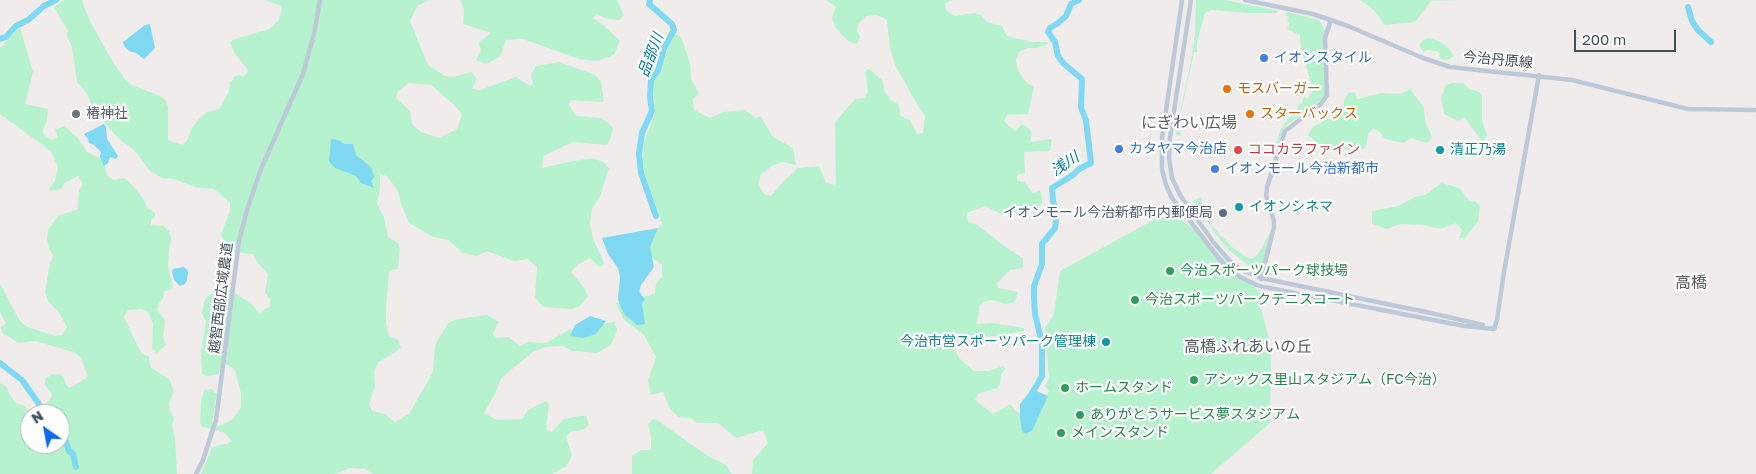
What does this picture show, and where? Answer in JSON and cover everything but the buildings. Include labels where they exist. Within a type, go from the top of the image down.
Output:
[{"type":"street","name":"越智西部広域農道","points":[[196,474],[203,460],[216,420],[239,241],[246,210],[305,68],[320,0]]},
{"type":"street","points":[[1182,0],[1162,138],[1162,169],[1172,198],[1224,265],[1238,276],[1259,286],[1464,326],[1494,329]]},
{"type":"street","points":[[1191,0],[1170,137],[1169,158],[1172,178],[1180,195],[1214,243],[1229,260],[1241,270],[1261,278],[1426,312],[1494,329]]},
{"type":"street","name":"今治丹原線","points":[[1245,0],[1301,11],[1331,20],[1423,58],[1450,66],[1573,80],[1688,109],[1756,110]]},
{"type":"street","points":[[1259,286],[1274,227],[1266,195],[1267,187],[1285,131],[1321,104],[1327,95],[1325,38],[1331,20]]},
{"type":"street","points":[[1494,329],[1539,75]]},
{"type":"green space","points":[[64,0],[83,0],[91,23],[125,79],[132,85],[160,96],[166,101],[168,107],[168,140],[183,145],[188,139],[192,128],[201,117],[207,112],[219,109],[235,76],[244,77],[248,70],[235,54],[230,43],[232,40],[269,29],[279,20],[282,8],[265,0],[429,0],[417,6],[410,21],[428,65],[445,76],[453,77],[472,72],[477,79],[472,89],[480,90],[516,77],[530,86],[533,84],[531,75],[536,66],[559,62],[595,75],[601,81],[604,102],[571,100],[569,105],[576,116],[601,118],[613,127],[607,145],[573,142],[543,156],[542,168],[593,158],[603,162],[609,168],[600,196],[592,209],[590,224],[593,239],[604,265],[599,267],[590,258],[577,265],[571,272],[588,296],[579,307],[571,309],[543,307],[535,297],[537,267],[528,259],[514,261],[487,251],[477,256],[463,253],[448,240],[433,237],[409,223],[398,191],[387,176],[380,174],[377,204],[384,217],[388,237],[398,243],[400,248],[398,269],[389,271],[386,324],[389,336],[398,340],[401,348],[379,362],[374,370],[375,387],[369,404],[372,411],[385,414],[395,422],[409,414],[433,372],[435,345],[448,323],[458,319],[487,315],[499,322],[493,333],[496,338],[509,337],[520,346],[528,342],[546,343],[570,329],[581,333],[600,324],[615,322],[617,330],[611,345],[597,353],[572,351],[563,346],[545,347],[533,352],[501,378],[495,394],[484,413],[497,420],[522,419],[528,410],[546,401],[549,404],[546,429],[552,432],[564,419],[586,416],[589,425],[583,430],[570,432],[566,437],[572,455],[567,466],[552,474],[373,474],[365,469],[350,468],[335,474],[201,474],[212,448],[232,441],[225,433],[201,426],[201,403],[204,390],[212,389],[217,393],[212,424],[220,426],[233,419],[241,407],[241,393],[235,370],[228,365],[221,365],[219,374],[206,376],[202,374],[201,351],[206,322],[202,313],[204,302],[207,296],[225,287],[252,304],[259,313],[270,306],[270,299],[265,293],[268,274],[257,262],[253,254],[233,252],[229,282],[223,277],[220,263],[227,246],[221,234],[230,211],[230,202],[214,189],[195,187],[174,179],[162,178],[149,170],[135,151],[117,137],[96,113],[88,95],[77,82],[72,47],[67,36],[68,31],[54,7]],"holes":[[[409,83],[431,85],[462,114],[457,129],[439,138],[421,132],[412,124],[410,111],[396,98],[398,91]]]},
{"type":"green space","points":[[461,0],[617,0],[624,15],[619,20],[608,19],[596,14],[593,18],[620,41],[614,55],[597,61],[579,59],[523,39],[506,40],[500,57],[486,64],[476,60],[481,50],[478,43],[491,33],[463,24],[464,10]]},
{"type":"green space","points":[[826,0],[953,0],[945,3],[946,10],[954,16],[974,13],[981,15],[987,22],[1002,26],[1007,36],[1032,42],[1047,42],[1048,44],[1037,48],[1027,48],[1019,52],[1016,60],[1018,71],[1027,83],[1034,87],[1028,114],[1007,115],[1004,121],[1015,131],[1022,124],[1029,128],[1032,134],[1030,142],[1052,139],[1050,151],[1024,152],[1025,173],[1017,175],[1017,181],[1024,182],[1033,193],[1040,191],[1042,204],[1035,207],[1029,213],[1022,215],[1021,211],[1003,215],[985,206],[967,213],[968,222],[977,225],[1023,258],[1023,268],[1010,270],[997,283],[998,288],[1018,292],[1015,302],[1006,304],[992,300],[983,302],[980,306],[976,324],[992,323],[1024,328],[1024,331],[965,339],[951,343],[960,359],[974,371],[989,371],[1003,366],[1006,369],[1001,374],[1000,385],[997,388],[978,394],[975,400],[993,414],[1010,404],[1017,412],[1023,414],[1039,400],[1042,410],[1049,391],[1045,386],[1049,378],[1045,328],[1054,314],[1060,271],[1172,210],[1262,294],[1259,301],[1271,346],[1270,423],[1211,474],[752,474],[753,460],[768,443],[763,430],[736,438],[718,423],[697,423],[690,418],[679,417],[670,409],[663,392],[651,395],[648,380],[656,357],[644,335],[624,320],[616,303],[655,294],[656,284],[662,277],[662,265],[649,256],[648,246],[662,223],[645,175],[643,159],[644,142],[655,114],[653,82],[661,73],[671,34],[681,37],[690,63],[691,79],[699,93],[693,99],[694,110],[710,118],[724,112],[745,110],[756,118],[761,116],[772,136],[793,148],[796,165],[783,162],[772,166],[760,175],[759,185],[764,194],[771,196],[798,168],[819,166],[826,183],[836,185],[835,122],[855,99],[865,98],[868,91],[865,71],[869,69],[883,81],[884,90],[890,99],[899,105],[900,116],[910,120],[917,134],[923,133],[925,116],[895,65],[890,48],[887,20],[877,15],[866,16],[858,24],[857,31],[860,37],[857,44],[849,42],[835,27],[832,18],[836,7]]},
{"type":"green space","points":[[1196,0],[1225,0],[1278,11],[1276,13],[1248,13],[1211,10],[1205,13],[1197,42],[1197,52],[1194,52],[1178,126],[1181,136],[1176,135],[1195,34]]},
{"type":"green space","points":[[1360,0],[1458,0],[1431,1],[1415,22],[1385,25],[1374,10]]},
{"type":"green space","points":[[1287,12],[1319,20],[1326,32],[1324,33],[1323,44],[1326,93],[1317,104],[1288,124],[1283,130],[1278,144],[1276,144],[1281,129],[1287,120],[1295,113],[1300,103],[1302,104],[1304,97],[1308,99],[1313,90],[1301,48],[1300,35],[1287,29],[1290,23],[1287,21],[1289,17],[1285,15]]},
{"type":"green space","points":[[20,27],[33,72],[25,104],[48,109],[47,120],[43,130],[44,136],[52,140],[58,137],[55,130],[64,126],[77,137],[87,152],[104,160],[107,176],[114,180],[124,178],[133,186],[144,200],[147,208],[155,213],[155,217],[151,220],[151,225],[163,226],[169,231],[171,237],[168,266],[173,288],[164,292],[157,310],[165,320],[163,338],[166,345],[157,353],[152,348],[153,324],[148,311],[141,309],[128,310],[124,317],[141,353],[149,357],[150,367],[169,379],[174,391],[169,404],[174,418],[172,426],[175,438],[177,474],[0,474],[0,383],[7,387],[9,394],[16,403],[20,404],[20,454],[70,454],[70,404],[44,404],[50,400],[52,394],[45,385],[45,379],[53,374],[59,374],[63,376],[67,386],[70,388],[88,377],[81,358],[74,352],[35,341],[18,343],[2,332],[1,327],[6,324],[0,312],[0,284],[20,321],[27,327],[56,336],[62,335],[67,327],[59,313],[48,301],[45,292],[50,263],[54,256],[49,249],[48,230],[58,216],[78,209],[79,190],[83,184],[78,176],[65,183],[61,189],[50,191],[49,189],[55,181],[58,167],[51,151],[0,114],[0,48]]},
{"type":"green space","points":[[1428,38],[1439,41],[1449,48],[1454,56],[1447,60],[1439,57],[1440,53],[1436,51],[1428,50],[1423,52],[1419,45]]},
{"type":"green space","points":[[1463,83],[1469,89],[1479,92],[1482,96],[1482,121],[1487,135],[1483,142],[1464,117],[1458,121],[1444,114],[1441,98],[1446,85]]},
{"type":"green space","points":[[1410,89],[1424,108],[1425,121],[1432,137],[1427,143],[1411,138],[1403,143],[1385,139],[1379,131],[1373,129],[1368,134],[1366,148],[1353,151],[1335,146],[1325,148],[1317,146],[1308,135],[1313,127],[1336,117],[1338,112],[1343,109],[1348,93],[1355,92],[1357,99],[1381,93],[1401,94]]},
{"type":"green space","points":[[1442,183],[1459,188],[1469,201],[1476,202],[1480,206],[1478,221],[1465,238],[1459,238],[1462,230],[1456,223],[1441,229],[1424,225],[1401,224],[1387,229],[1372,224],[1372,211],[1398,206],[1415,197],[1425,195]]},
{"type":"green space","points":[[1200,197],[1210,224],[1233,248],[1246,257],[1251,259],[1255,257],[1269,234],[1272,233],[1262,269],[1255,271],[1221,241],[1193,201]]},
{"type":"green space","points":[[654,418],[708,456],[726,465],[732,474],[632,474],[632,456],[641,450],[651,450],[651,436],[648,424]]},
{"type":"water","points":[[150,24],[155,48],[144,59],[136,53],[129,51],[123,42],[145,25]]},
{"type":"water","points":[[104,124],[107,139],[118,156],[116,159],[110,157],[108,163],[104,166],[100,157],[101,152],[89,143],[84,134]]},
{"type":"water","points":[[331,139],[345,144],[353,144],[356,155],[371,167],[374,177],[371,181],[374,188],[361,183],[356,176],[335,168],[329,161]]},
{"type":"water","points":[[658,228],[650,247],[654,267],[639,291],[645,300],[642,303],[645,324],[637,325],[625,315],[621,308],[618,299],[620,277],[618,268],[608,254],[602,238]]},
{"type":"water","points":[[184,267],[188,271],[187,280],[185,284],[180,286],[174,280],[172,271],[173,269]]},
{"type":"water","points":[[590,316],[606,321],[596,334],[584,338],[570,336],[575,325]]},
{"type":"water","points":[[1032,389],[1048,396],[1032,431],[1025,434],[1022,431],[1020,419],[1020,404]]},
{"type":"waterway","points":[[0,39],[6,37],[16,26],[28,20],[44,6],[56,0]]},
{"type":"waterway","name":"品部川","points":[[650,0],[649,4],[672,24],[674,30],[664,48],[658,71],[651,80],[650,97],[652,111],[642,133],[639,154],[641,173],[656,216]]},
{"type":"waterway","name":"浅川","points":[[1031,395],[1042,376],[1042,343],[1035,314],[1034,286],[1042,264],[1042,244],[1055,228],[1057,213],[1053,201],[1052,188],[1091,163],[1086,121],[1081,107],[1082,79],[1064,64],[1058,56],[1055,42],[1048,32],[1050,28],[1066,16],[1071,4],[1079,0]]},
{"type":"waterway","points":[[1688,7],[1692,21],[1698,30],[1711,42]]},
{"type":"waterway","points":[[0,363],[22,380],[39,404]]},
{"type":"waterway","points":[[70,452],[73,454],[76,467]]},
{"type":"place","name":"イオンスタイル","points":[[1264,58]]},
{"type":"place","name":"モスバーガー","points":[[1227,89]]},
{"type":"place","name":"椿神社","points":[[76,114]]},
{"type":"place","name":"スターバックス","points":[[1250,114]]},
{"type":"place","name":"カタヤマ今治店","points":[[1119,149]]},
{"type":"place","name":"ココカラファイン","points":[[1238,150]]},
{"type":"place","name":"清正乃湯","points":[[1440,150]]},
{"type":"place","name":"イオンモール今治新都市","points":[[1215,169]]},
{"type":"place","name":"イオンシネマ","points":[[1239,207]]},
{"type":"place","name":"イオンモール今治新都市内郵便局","points":[[1223,213]]},
{"type":"place","name":"今治スポーツパーク球技場","points":[[1170,271]]},
{"type":"place","name":"今治スポーツパークテニスコート","points":[[1135,300]]},
{"type":"place","name":"今治市営スポーツパーク管理棟","points":[[1106,342]]},
{"type":"place","name":"アシックス里山スタジアム（FC今治）","points":[[1194,380]]},
{"type":"place","name":"ホームスタンド","points":[[1065,388]]},
{"type":"place","name":"ありがとうサービス夢スタジアム","points":[[1080,415]]},
{"type":"place","name":"メインスタンド","points":[[1061,433]]},
{"type":"district","name":"にぎわい広場","points":[[1189,123]]},
{"type":"district","name":"高橋","points":[[1691,283]]},
{"type":"district","name":"高橋ふれあいの丘","points":[[1248,347]]}]
